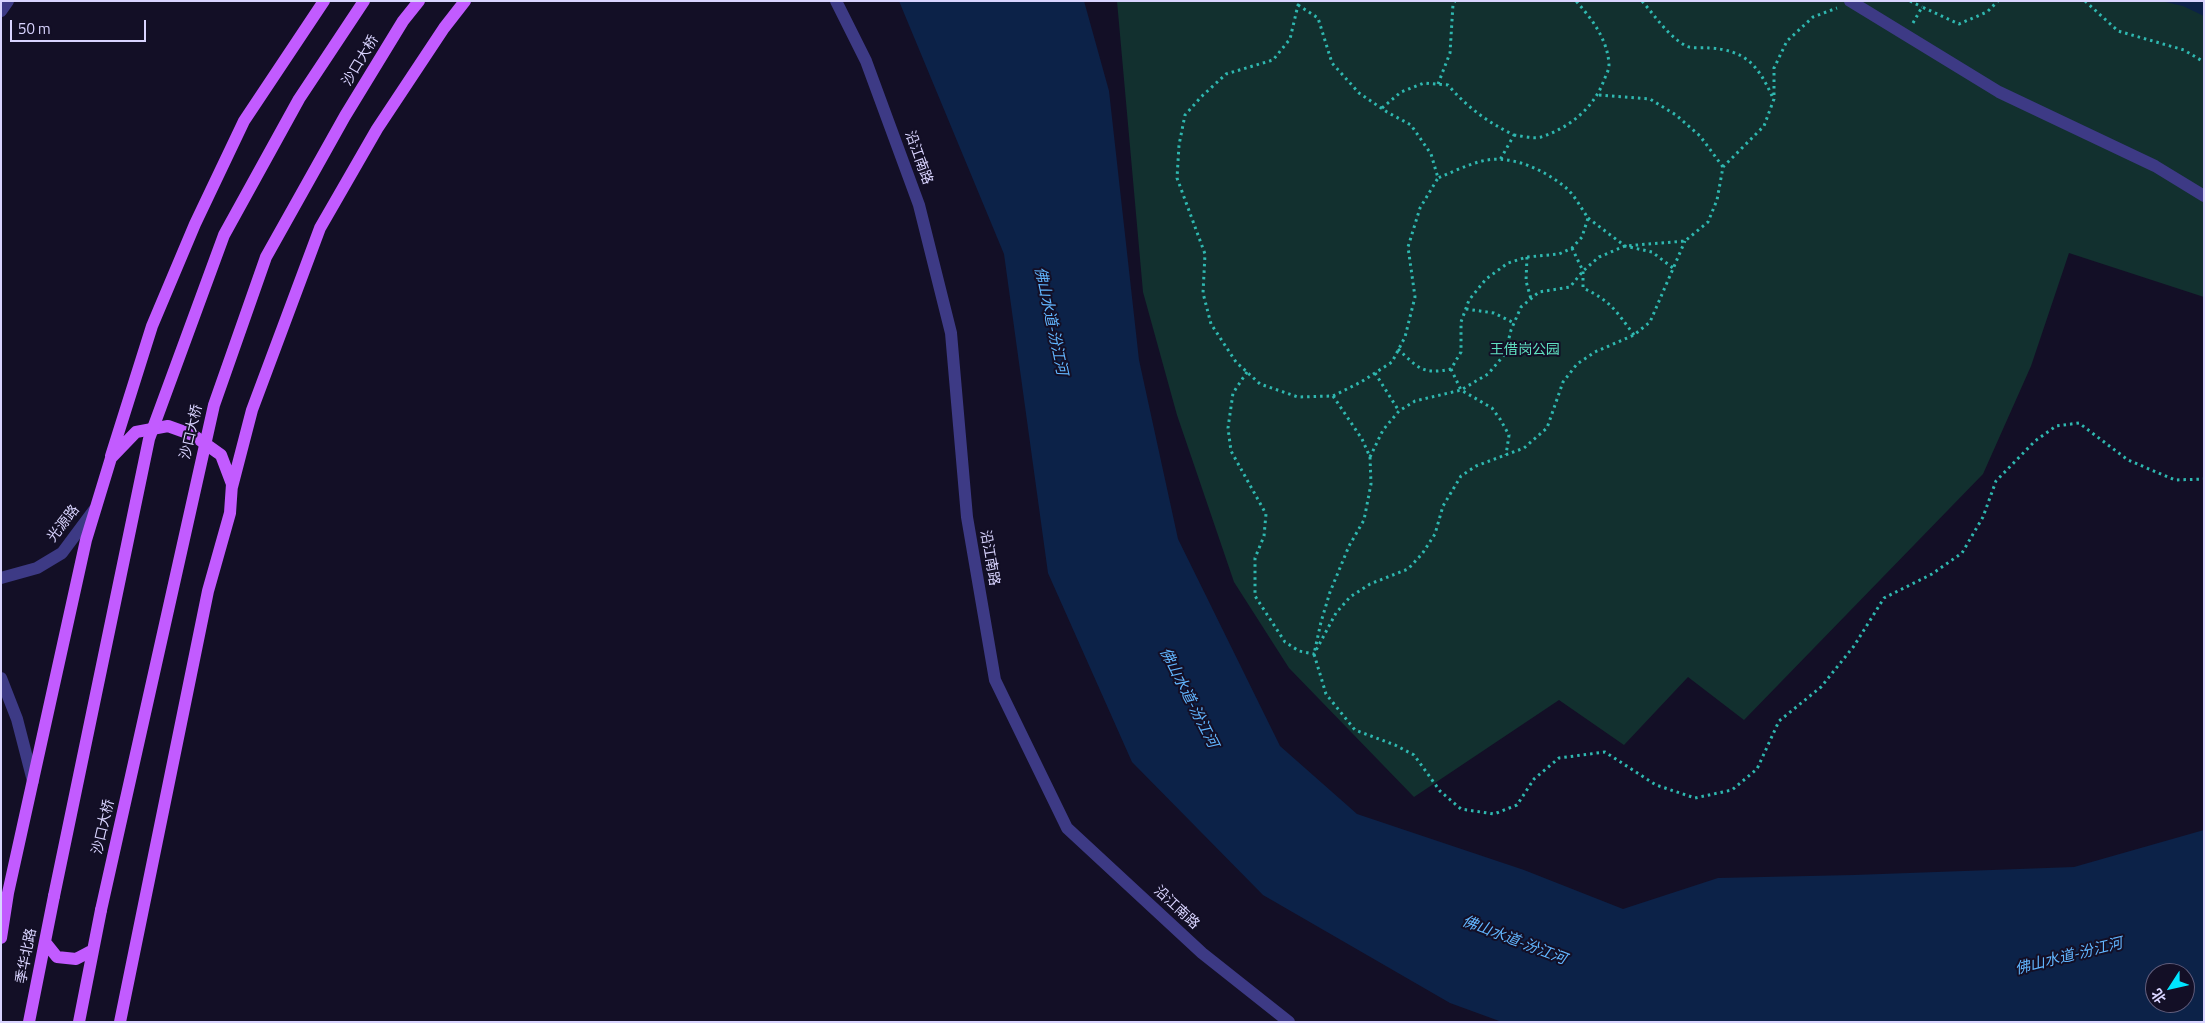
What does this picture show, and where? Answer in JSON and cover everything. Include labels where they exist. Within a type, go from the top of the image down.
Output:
[{"type":"main road","points":[[1,938],[8,893],[86,540],[152,326],[244,121],[324,1]]},
{"type":"main road","name":"季华北路","points":[[29,1022],[149,440],[224,235],[299,99],[364,1]]},
{"type":"main road","name":"沙口大桥","points":[[93,950],[214,405],[266,257],[345,116],[402,21],[419,1]]},
{"type":"main road","points":[[232,489],[252,410],[320,228],[377,130],[444,28],[465,1]]},
{"type":"main road","points":[[109,463],[111,458],[136,432],[168,426],[193,435],[221,456],[232,484],[230,513],[208,591],[120,1022]]},
{"type":"main road","points":[[45,942],[57,957],[76,959],[93,950]]},
{"type":"main road","points":[[79,1022],[93,950]]},
{"type":"street","points":[[1,11],[8,1]]},
{"type":"street","name":"沿江南路","points":[[836,1],[866,61],[919,205],[951,333],[967,517],[995,680],[1067,828],[1202,953],[1289,1022]]},
{"type":"street","points":[[1853,3],[1999,92],[2156,166],[2204,196]]},
{"type":"street","name":"光源路","points":[[1,578],[37,568],[62,553],[94,510]]},
{"type":"street","points":[[1,678],[17,719],[33,781]]},
{"type":"street","points":[[1262,1000],[1275,1022]]},
{"type":"path","points":[[1295,1],[1318,18],[1332,62],[1359,93],[1411,125],[1431,154],[1438,178]]},
{"type":"path","points":[[1438,84],[1450,53],[1453,4],[1455,1]]},
{"type":"path","points":[[1382,108],[1401,92],[1424,83],[1448,85],[1463,103],[1491,124],[1514,135],[1539,138],[1559,129],[1581,115],[1599,95],[1609,67],[1606,45],[1576,1]]},
{"type":"path","points":[[1642,1],[1662,26],[1688,47],[1728,50],[1751,62],[1763,76],[1774,99]]},
{"type":"path","points":[[1910,1],[1959,24],[1987,12],[1998,1]]},
{"type":"path","points":[[2085,1],[2118,31],[2184,50],[2204,62]]},
{"type":"path","points":[[1314,654],[1336,612],[1350,597],[1370,584],[1408,569],[1422,554],[1435,534],[1443,506],[1461,476],[1476,466],[1524,448],[1547,428],[1563,382],[1577,364],[1595,352],[1634,335],[1650,322],[1685,241],[1708,222],[1717,200],[1723,167],[1764,126],[1774,99],[1774,68],[1788,41],[1813,16],[1853,3]]},
{"type":"path","points":[[1298,5],[1290,39],[1273,60],[1226,74],[1201,97],[1186,115],[1179,145],[1177,178],[1205,254],[1203,293],[1211,324],[1236,362],[1260,384],[1298,396],[1333,396],[1392,362],[1405,338],[1416,297],[1408,247],[1420,208],[1438,178],[1483,161],[1500,160],[1520,163],[1544,173],[1566,188],[1588,218],[1625,246],[1652,252],[1673,268]]},
{"type":"path","points":[[1906,35],[1922,7]]},
{"type":"path","points":[[1599,95],[1650,99],[1676,116],[1700,136],[1723,167]]},
{"type":"path","points":[[1500,160],[1514,135]]},
{"type":"path","points":[[1398,349],[1416,366],[1433,373],[1451,369],[1461,352],[1461,322],[1469,300],[1486,279],[1508,263],[1527,257],[1559,254],[1572,248],[1582,237],[1588,218]]},
{"type":"path","points":[[1370,457],[1383,430],[1399,411],[1415,401],[1461,390],[1488,374],[1505,354],[1521,307],[1540,292],[1570,287],[1583,271],[1599,257],[1625,246],[1685,241]]},
{"type":"path","points":[[1572,248],[1583,271],[1583,288],[1611,304],[1620,313],[1634,335]]},
{"type":"path","points":[[1527,257],[1526,281],[1531,299]]},
{"type":"path","points":[[1466,308],[1494,313],[1514,323]]},
{"type":"path","points":[[1451,369],[1461,390],[1492,408],[1500,419],[1509,435],[1506,455]]},
{"type":"path","points":[[1247,372],[1233,393],[1228,428],[1231,451],[1266,514],[1264,536],[1255,558],[1256,596],[1285,642],[1299,651],[1314,654]]},
{"type":"path","points":[[1375,372],[1399,411]]},
{"type":"path","points":[[1333,396],[1362,438],[1370,457],[1371,484],[1364,520],[1349,546],[1330,592],[1314,654],[1326,694],[1355,730],[1414,755],[1440,791],[1461,809],[1494,814],[1517,805],[1534,779],[1559,758],[1605,752],[1656,785],[1695,798],[1732,790],[1757,769],[1779,721],[1821,686],[1854,646],[1884,598],[1932,574],[1962,553],[1983,517],[1996,481],[2035,441],[2056,426],[2079,423],[2128,460],[2176,480],[2204,479]]},
{"type":"green space","name":"王借岗公园","points":[[1117,1],[2204,1],[2204,297],[2069,253],[2031,366],[1983,474],[1744,720],[1688,677],[1624,745],[1559,700],[1414,797],[1289,668],[1234,582],[1177,415],[1143,292]]},
{"type":"water","name":"佛山水道-汾江河","points":[[899,1],[1084,1],[1109,91],[1139,360],[1178,539],[1280,746],[1357,814],[1524,870],[1623,909],[1718,878],[2074,867],[2204,830],[2204,1022],[1502,1022],[1450,1003],[1263,895],[1132,762],[1048,573],[1004,254]]},
{"type":"water","points":[[2161,1],[2204,1],[2204,16],[2183,6]]}]
